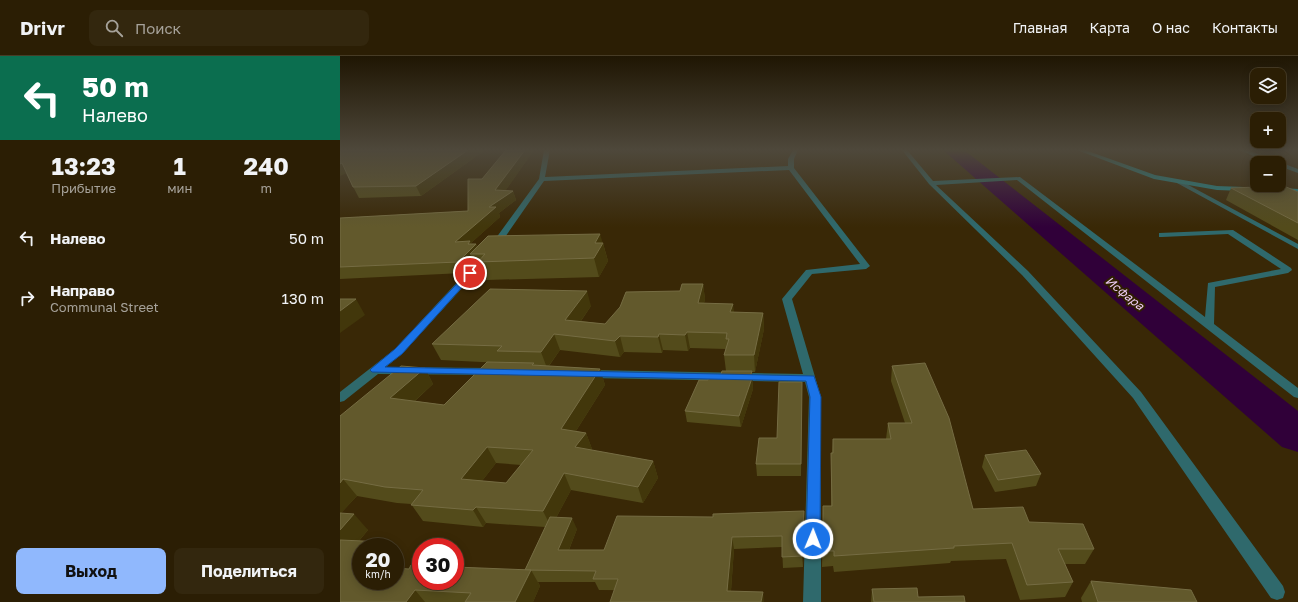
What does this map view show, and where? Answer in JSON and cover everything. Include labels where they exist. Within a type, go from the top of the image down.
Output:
[{"type":"main road","points":[[1147,175],[1154,178],[1218,188],[1250,189]]},
{"type":"main road","points":[[1286,190],[1298,191]]},
{"type":"street","points":[[340,398],[399,352],[491,251],[542,179],[543,175]]},
{"type":"street","points":[[542,179],[622,175]]},
{"type":"street","points":[[797,175],[866,266],[809,272],[787,299],[816,397],[812,602]]},
{"type":"street","points":[[924,175],[930,183],[1025,273],[1137,395],[1277,592]]},
{"type":"street","points":[[930,183],[1018,178],[1298,394]]},
{"type":"street","points":[[1179,182],[1298,247]]},
{"type":"street","points":[[1162,235],[1230,232],[1288,270],[1211,285],[1209,326]]},
{"type":"street","points":[[375,370],[502,372]]},
{"type":"street","points":[[581,374],[810,378]]},
{"type":"building","points":[[348,175],[431,175],[416,186],[353,187]]},
{"type":"building","points":[[485,175],[506,175],[495,190],[513,191],[489,207],[496,207],[455,242],[470,241],[468,244],[476,244],[458,262],[340,267],[340,218],[468,211],[468,179],[482,179]]},
{"type":"building","points":[[1250,187],[1250,192],[1286,192],[1286,187],[1298,192],[1298,223],[1231,188]]},
{"type":"building","points":[[600,234],[595,243],[603,243],[594,258],[478,262],[485,254],[470,254],[488,236]]},
{"type":"building","points":[[682,284],[703,284],[698,303],[733,304],[730,312],[763,313],[754,355],[724,355],[729,339],[726,339],[727,333],[687,332],[685,335],[659,334],[658,337],[620,336],[615,341],[554,334],[541,352],[497,351],[502,346],[432,344],[490,289],[587,291],[565,320],[605,324],[620,307],[626,292],[680,291]]},
{"type":"building","points":[[340,299],[356,299],[340,311]]},
{"type":"building","points":[[487,362],[534,363],[532,365],[600,369],[561,429],[586,433],[575,447],[653,461],[638,487],[564,473],[543,511],[476,507],[473,510],[411,505],[423,490],[385,487],[343,479],[340,483],[340,416],[401,366],[425,368],[390,398],[444,405]],"holes":[[[487,447],[533,450],[506,483],[461,479]]]},
{"type":"building","points":[[925,363],[949,418],[973,509],[1023,507],[1029,522],[1083,524],[1094,549],[1058,549],[1073,582],[1027,585],[1012,543],[954,546],[954,548],[834,556],[834,551],[823,551],[823,506],[832,506],[831,453],[833,453],[833,439],[891,439],[888,423],[912,423],[892,366]]},
{"type":"building","points":[[722,371],[752,371],[750,378],[752,378],[739,416],[685,411],[699,380],[708,380],[709,376],[720,377]]},
{"type":"building","points":[[779,382],[802,382],[801,464],[756,464],[759,438],[777,438]]},
{"type":"building","points":[[1026,450],[1041,474],[998,480],[985,455]]},
{"type":"building","points":[[804,511],[802,556],[782,557],[782,536],[732,537],[727,591],[763,592],[761,602],[610,602],[618,579],[593,579],[596,571],[525,570],[550,517],[572,518],[558,550],[604,550],[617,516],[713,517],[713,514]]},
{"type":"building","points":[[340,513],[354,514],[340,530]]},
{"type":"building","points":[[340,540],[352,541],[352,590],[404,590],[404,569],[409,569],[412,565],[412,590],[415,590],[406,602],[340,602]]},
{"type":"building","points":[[464,567],[531,570],[515,602],[465,602],[471,593],[415,590],[464,590]]},
{"type":"building","points":[[1091,581],[1191,590],[1197,602],[1098,602]]},
{"type":"building","points":[[917,588],[918,597],[964,596],[965,602],[874,602],[872,589]]},
{"type":"waterway","name":"Исфара","points":[[983,175],[1298,435]]},
{"type":"route","points":[[470,273],[399,352],[375,370],[810,378],[816,397],[813,539]]}]
